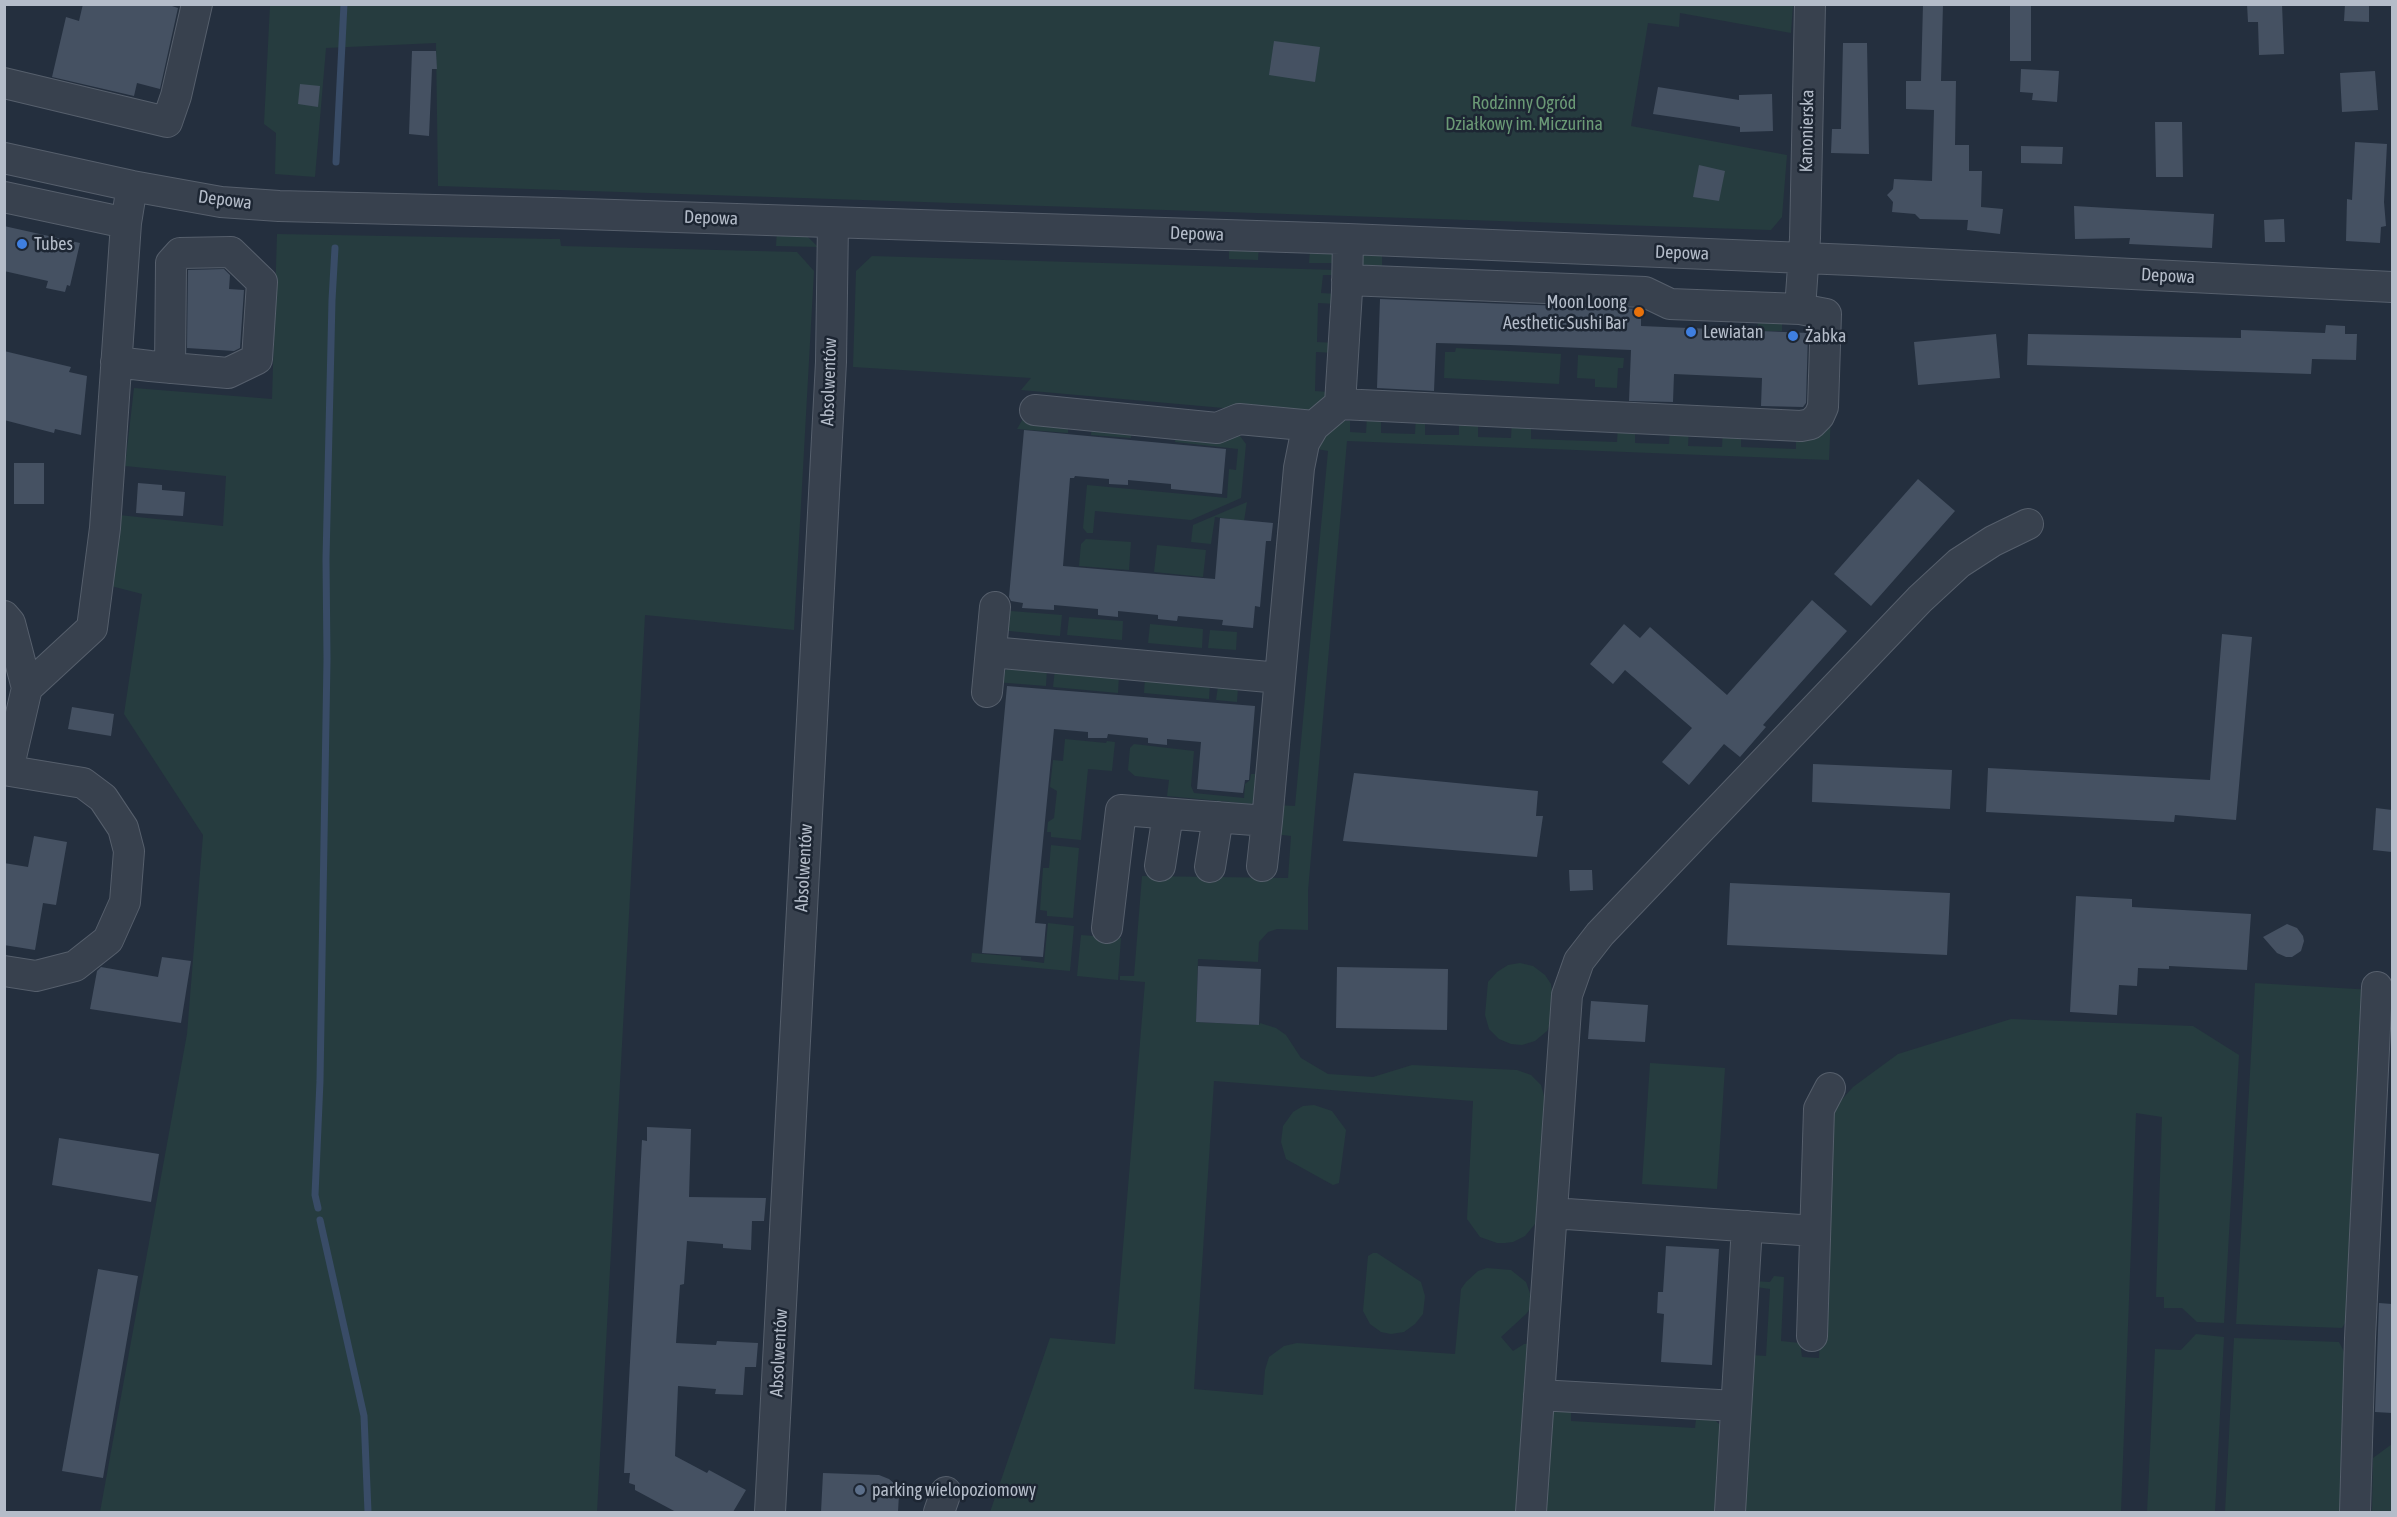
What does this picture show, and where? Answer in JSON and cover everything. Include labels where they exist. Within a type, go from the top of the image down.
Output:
[{"type":"street","points":[[4,83],[167,122],[176,96],[197,4]]},
{"type":"street","name":"Kanonierska","points":[[1800,309],[1810,4]]},
{"type":"street","name":"Depowa","points":[[4,158],[132,186],[221,202],[279,206],[1348,239],[1803,258],[2392,287]]},
{"type":"street","points":[[27,688],[92,628],[105,528],[126,223],[132,186]]},
{"type":"street","points":[[4,197],[126,223]]},
{"type":"street","name":"Absolwentów","points":[[770,1512],[831,362],[833,223]]},
{"type":"street","points":[[1340,404],[1348,239]]},
{"type":"street","points":[[116,362],[170,368],[228,373],[257,359],[262,282],[231,252],[180,253],[171,263],[170,368]]},
{"type":"street","points":[[1262,866],[1299,468],[1304,443],[1314,426],[1340,404],[1789,425],[1811,424],[1819,416],[1822,407],[1826,314],[1800,309],[1670,304],[1646,292],[1347,280]]},
{"type":"street","points":[[1035,410],[1217,428],[1239,419],[1314,426]]},
{"type":"street","points":[[1531,1512],[1568,995],[1579,961],[1600,934],[1920,599],[1959,563],[1994,541],[2028,524]]},
{"type":"street","points":[[987,692],[994,607]]},
{"type":"street","points":[[4,616],[10,623],[27,688],[6,770],[83,783],[103,798],[123,828],[129,851],[125,902],[108,940],[75,966],[36,976],[4,971]]},
{"type":"street","points":[[991,652],[1280,678]]},
{"type":"street","points":[[1107,928],[1121,810],[1267,821]]},
{"type":"street","points":[[1160,866],[1168,814]]},
{"type":"street","points":[[1210,867],[1218,818]]},
{"type":"street","points":[[2355,1512],[2360,1338],[2377,987]]},
{"type":"street","points":[[1812,1336],[1819,1109],[1830,1088]]},
{"type":"street","points":[[1552,1213],[1815,1231]]},
{"type":"street","points":[[1730,1512],[1747,1226]]},
{"type":"street","points":[[1539,1395],[1736,1406]]},
{"type":"green space","name":"Rodzinny Ogród Działkowy im. Miczurina","points":[[270,5],[1793,5],[1791,33],[1680,13],[1679,27],[1648,23],[1631,126],[1787,155],[1782,217],[1771,230],[438,186],[436,43],[326,48],[315,177],[275,174],[276,133],[264,124]]},
{"type":"green space","points":[[777,231],[803,232],[818,247],[776,246]]},
{"type":"green space","points":[[277,234],[560,239],[561,246],[797,252],[814,271],[794,630],[645,615],[597,1512],[100,1512],[187,1034],[203,835],[124,714],[142,594],[111,586],[119,515],[223,526],[226,476],[125,466],[134,388],[272,399]]},
{"type":"green space","points":[[1229,245],[1259,246],[1258,260],[1229,259]]},
{"type":"green space","points":[[1310,249],[1334,254],[1338,263],[1309,263]]},
{"type":"green space","points":[[1382,251],[1382,266],[1356,264],[1362,254]]},
{"type":"green space","points":[[872,256],[1336,270],[1338,275],[1323,275],[1321,293],[1338,294],[1337,304],[1318,303],[1317,342],[1336,343],[1335,353],[1316,352],[1315,391],[1329,392],[1317,407],[1302,415],[1021,390],[1031,378],[853,367],[856,271]]},
{"type":"green space","points":[[1758,320],[1782,321],[1782,331],[1757,331]]},
{"type":"green space","points":[[1456,348],[1561,354],[1559,384],[1444,378],[1445,352],[1455,352]]},
{"type":"green space","points":[[1578,355],[1624,358],[1623,368],[1618,368],[1617,388],[1595,387],[1595,379],[1577,378]]},
{"type":"green space","points":[[1831,413],[1829,460],[1347,441],[1308,891],[1308,930],[1277,929],[1268,932],[1259,942],[1258,962],[1198,959],[1196,1022],[1259,1025],[1260,1023],[1276,1028],[1286,1035],[1301,1058],[1328,1074],[1373,1077],[1412,1065],[1517,1070],[1531,1075],[1541,1085],[1545,1099],[1538,1216],[1535,1224],[1525,1236],[1513,1242],[1497,1243],[1480,1237],[1467,1219],[1473,1101],[1214,1081],[1194,1389],[1263,1395],[1265,1370],[1269,1357],[1284,1346],[1297,1343],[1455,1354],[1461,1289],[1478,1271],[1487,1268],[1511,1270],[1526,1282],[1532,1299],[1530,1309],[1526,1314],[1501,1337],[1513,1351],[1528,1344],[1520,1512],[990,1512],[1050,1338],[1115,1344],[1145,982],[1120,980],[1120,976],[1134,976],[1142,876],[1288,878],[1291,836],[1274,834],[1277,805],[1295,806],[1328,451],[1317,449],[1318,442],[1339,421],[1350,421],[1350,432],[1366,433],[1367,416],[1381,415],[1381,433],[1415,434],[1416,416],[1425,417],[1425,435],[1459,435],[1459,418],[1478,419],[1478,437],[1511,438],[1512,420],[1531,421],[1531,439],[1617,442],[1618,425],[1635,426],[1635,443],[1669,444],[1670,427],[1689,428],[1688,446],[1722,447],[1723,429],[1741,430],[1741,447],[1796,449],[1796,432]]},
{"type":"green space","points":[[1024,417],[1068,421],[1068,433],[1017,429]]},
{"type":"green space","points":[[1092,423],[1132,427],[1131,438],[1091,435]]},
{"type":"green space","points":[[1176,430],[1240,436],[1246,444],[1241,498],[1191,520],[1095,511],[1093,533],[1087,533],[1083,528],[1087,485],[1227,498],[1229,469],[1236,470],[1238,449],[1175,442]]},
{"type":"green space","points":[[1247,502],[1244,521],[1215,517],[1211,544],[1191,542],[1193,525]]},
{"type":"green space","points":[[1086,539],[1131,542],[1129,570],[1079,566],[1081,544]]},
{"type":"green space","points":[[1157,545],[1206,550],[1203,577],[1154,572]]},
{"type":"green space","points":[[1008,608],[1011,611],[1062,615],[1060,636],[999,630]]},
{"type":"green space","points":[[1069,617],[1123,621],[1122,640],[1067,635]]},
{"type":"green space","points":[[1150,624],[1203,629],[1202,648],[1148,643]]},
{"type":"green space","points":[[1210,630],[1237,632],[1236,650],[1208,648]]},
{"type":"green space","points":[[1009,668],[1047,669],[1046,686],[995,682],[1000,674]]},
{"type":"green space","points":[[1055,669],[1119,675],[1118,693],[1053,687]]},
{"type":"green space","points":[[1145,677],[1210,683],[1209,699],[1144,693]]},
{"type":"green space","points":[[1218,686],[1238,688],[1237,702],[1216,700]]},
{"type":"green space","points":[[1065,739],[1115,742],[1112,771],[1088,769],[1081,840],[1051,837],[1051,832],[1047,832],[1048,822],[1054,818],[1057,791],[1050,787],[1053,760],[1063,761]]},
{"type":"green space","points":[[1134,744],[1194,751],[1191,786],[1194,793],[1244,798],[1245,784],[1250,780],[1251,774],[1258,774],[1255,801],[1251,804],[1167,796],[1169,780],[1135,776],[1128,770],[1130,748]]},
{"type":"green space","points":[[1051,845],[1079,848],[1073,918],[1047,916],[1047,911],[1040,910],[1043,868],[1049,868]]},
{"type":"green space","points":[[1048,923],[1074,926],[1070,971],[971,962],[972,953],[1021,957],[1021,960],[1044,963]]},
{"type":"green space","points":[[1081,935],[1121,938],[1118,980],[1077,976]]},
{"type":"green space","points":[[1520,963],[1533,966],[1545,975],[1551,984],[1552,992],[1552,1020],[1547,1031],[1535,1041],[1522,1045],[1511,1044],[1499,1039],[1489,1029],[1485,1015],[1488,982],[1508,965]]},
{"type":"green space","points":[[2255,983],[2373,990],[2356,1305],[2342,1328],[2236,1324]]},
{"type":"green space","points":[[2011,1019],[2193,1026],[2239,1055],[2224,1323],[2197,1322],[2182,1308],[2164,1308],[2164,1297],[2156,1297],[2162,1117],[2136,1113],[2121,1512],[1741,1512],[1751,1355],[1766,1356],[1770,1289],[1756,1287],[1753,1281],[1770,1282],[1774,1276],[1784,1277],[1781,1341],[1800,1343],[1802,1357],[1819,1358],[1831,1118],[1837,1105],[1853,1087],[1898,1054]]},
{"type":"green space","points":[[1650,1063],[1725,1068],[1717,1189],[1642,1184]]},
{"type":"green space","points":[[1314,1105],[1332,1111],[1346,1130],[1339,1183],[1333,1185],[1286,1159],[1281,1142],[1283,1126],[1293,1112],[1303,1106]]},
{"type":"green space","points":[[1377,1253],[1421,1282],[1425,1296],[1423,1314],[1404,1332],[1391,1334],[1381,1332],[1370,1324],[1363,1311],[1368,1256]]},
{"type":"green space","points":[[2196,1334],[2224,1337],[2215,1512],[2147,1512],[2155,1349],[2181,1350]]},
{"type":"green space","points":[[2234,1338],[2339,1342],[2352,1367],[2348,1512],[2225,1512]]},
{"type":"green space","points":[[1571,1405],[1571,1421],[1695,1428],[1696,1419],[1714,1419],[1720,1425],[1715,1512],[1545,1512],[1551,1414],[1555,1409]]},
{"type":"green space","points":[[2392,1444],[2392,1512],[2372,1512],[2373,1458]]},
{"type":"building","points":[[83,4],[166,4],[178,8],[160,89],[137,83],[134,96],[52,77],[66,17],[79,21]]},
{"type":"building","points":[[1923,4],[1943,4],[1941,81],[1956,81],[1955,145],[1969,145],[1969,171],[1982,171],[1981,207],[2003,209],[2000,234],[1967,230],[1968,220],[1920,219],[1915,214],[1892,212],[1893,202],[1887,195],[1893,189],[1894,179],[1932,181],[1934,110],[1906,109],[1906,81],[1921,81]]},
{"type":"building","points":[[2010,4],[2031,4],[2031,61],[2010,61]]},
{"type":"building","points":[[2247,4],[2282,4],[2284,54],[2259,55],[2258,22],[2248,22]]},
{"type":"building","points":[[2345,4],[2369,4],[2369,22],[2344,21]]},
{"type":"building","points":[[1274,41],[1320,47],[1315,82],[1269,75]]},
{"type":"building","points":[[1843,43],[1867,43],[1869,154],[1831,153],[1832,129],[1841,129]]},
{"type":"building","points":[[412,51],[436,51],[437,69],[432,69],[429,136],[409,134]]},
{"type":"building","points":[[2021,69],[2059,71],[2057,102],[2032,100],[2033,93],[2020,92]]},
{"type":"building","points":[[2375,71],[2378,110],[2342,112],[2340,73]]},
{"type":"building","points":[[300,84],[320,86],[318,107],[298,104]]},
{"type":"building","points":[[1658,87],[1739,100],[1739,95],[1772,94],[1773,131],[1740,132],[1740,127],[1653,114]]},
{"type":"building","points":[[2155,122],[2182,122],[2183,177],[2156,177]]},
{"type":"building","points":[[2355,142],[2387,144],[2384,202],[2386,226],[2381,227],[2380,243],[2346,241],[2347,199],[2352,200]]},
{"type":"building","points":[[2021,146],[2063,147],[2062,164],[2021,163]]},
{"type":"building","points":[[1699,165],[1725,171],[1719,201],[1693,197]]},
{"type":"building","points":[[2074,206],[2214,214],[2212,248],[2129,244],[2130,238],[2075,239]]},
{"type":"building","points":[[2284,219],[2285,242],[2265,242],[2264,220]]},
{"type":"building","points":[[4,226],[80,243],[70,286],[67,285],[65,292],[46,288],[48,281],[4,271]]},
{"type":"building","points":[[224,269],[230,275],[229,289],[244,290],[240,348],[234,351],[187,348],[188,270]]},
{"type":"building","points":[[1380,299],[1641,309],[1641,326],[1808,333],[1806,403],[1803,407],[1761,406],[1762,378],[1674,374],[1673,402],[1629,401],[1631,350],[1510,345],[1436,343],[1434,391],[1377,388]]},
{"type":"building","points":[[2326,325],[2345,326],[2345,334],[2357,334],[2356,360],[2312,359],[2311,374],[2027,365],[2028,334],[2241,338],[2241,330],[2325,333]]},
{"type":"building","points":[[1996,334],[2000,378],[1918,385],[1914,342]]},
{"type":"building","points":[[4,351],[71,367],[69,372],[87,376],[81,435],[55,429],[54,433],[4,420]]},
{"type":"building","points":[[1024,430],[1226,449],[1222,494],[1171,489],[1171,484],[1128,480],[1128,485],[1109,484],[1109,479],[1075,476],[1070,478],[1063,566],[1215,579],[1220,518],[1273,523],[1271,541],[1266,541],[1260,607],[1255,606],[1253,628],[1222,625],[1223,620],[1178,616],[1177,621],[1158,619],[1158,615],[1118,611],[1118,617],[1098,615],[1098,609],[1054,605],[1054,610],[1022,608],[1023,603],[1011,601],[1009,597]]},
{"type":"building","points":[[14,463],[44,463],[44,504],[14,504]]},
{"type":"building","points":[[1918,479],[1955,511],[1871,606],[1834,574]]},
{"type":"building","points":[[138,483],[162,485],[162,490],[185,492],[183,516],[136,513]]},
{"type":"building","points":[[1812,600],[1847,631],[1763,725],[1766,727],[1740,757],[1724,744],[1689,785],[1662,762],[1692,728],[1625,670],[1613,684],[1590,664],[1624,624],[1640,638],[1650,627],[1727,695]]},
{"type":"building","points":[[2222,634],[2252,637],[2236,820],[2175,815],[2174,822],[1986,812],[1988,768],[2210,780]]},
{"type":"building","points":[[1007,686],[1255,706],[1249,780],[1245,780],[1243,793],[1197,789],[1201,742],[1167,739],[1167,745],[1148,743],[1148,738],[1108,734],[1107,738],[1088,738],[1088,732],[1054,729],[1035,923],[1046,924],[1043,957],[982,953]]},
{"type":"building","points":[[72,707],[114,714],[111,736],[68,729]]},
{"type":"building","points":[[1813,764],[1952,770],[1950,809],[1812,802]]},
{"type":"building","points":[[1354,773],[1538,791],[1536,816],[1543,816],[1537,857],[1343,841]]},
{"type":"building","points":[[2376,808],[2392,810],[2392,852],[2373,850]]},
{"type":"building","points":[[34,836],[67,842],[56,905],[43,903],[35,950],[4,945],[4,863],[28,867]]},
{"type":"building","points":[[1569,870],[1592,870],[1593,890],[1570,891]]},
{"type":"building","points":[[1730,883],[1950,893],[1947,955],[1727,945]]},
{"type":"building","points":[[2076,896],[2132,899],[2132,907],[2251,914],[2247,970],[2169,966],[2169,969],[2138,968],[2137,986],[2119,985],[2117,1015],[2070,1012]]},
{"type":"building","points":[[2287,924],[2297,928],[2304,941],[2301,951],[2292,957],[2277,953],[2263,937]]},
{"type":"building","points":[[162,957],[191,961],[181,1023],[90,1009],[97,971],[101,967],[158,977]]},
{"type":"building","points":[[1198,966],[1261,969],[1259,1025],[1196,1022]]},
{"type":"building","points":[[1337,967],[1448,969],[1447,1030],[1336,1028]]},
{"type":"building","points":[[1591,1001],[1648,1005],[1645,1042],[1588,1039]]},
{"type":"building","points":[[647,1127],[691,1129],[689,1197],[766,1198],[764,1221],[752,1221],[751,1250],[723,1248],[723,1244],[687,1241],[684,1284],[680,1285],[676,1343],[716,1345],[717,1341],[758,1343],[756,1367],[745,1367],[743,1395],[715,1394],[716,1389],[678,1386],[675,1456],[707,1473],[709,1470],[746,1490],[733,1512],[676,1512],[635,1490],[635,1485],[629,1483],[630,1473],[624,1473],[642,1140],[647,1141]]},
{"type":"building","points":[[59,1138],[159,1154],[151,1202],[52,1185]]},
{"type":"building","points":[[1666,1246],[1719,1249],[1712,1365],[1661,1362],[1664,1314],[1657,1313],[1658,1292],[1663,1292]]},
{"type":"building","points":[[98,1269],[138,1276],[103,1478],[62,1471]]},
{"type":"building","points":[[2379,1303],[2392,1304],[2392,1413],[2375,1412]]},
{"type":"building","name":"parking wielopoziomowy","points":[[823,1473],[879,1475],[889,1479],[896,1485],[899,1494],[898,1512],[821,1512]]},
{"type":"waterway","points":[[336,162],[344,4]]},
{"type":"waterway","points":[[318,1208],[315,1195],[320,1081],[327,659],[326,559],[335,248]]},
{"type":"waterway","points":[[320,1220],[364,1416],[368,1512]]},
{"type":"place","name":"Tubes","points":[[22,244]]},
{"type":"place","name":"Moon Loong Aesthetic Sushi Bar","points":[[1639,312]]},
{"type":"place","name":"Lewiatan","points":[[1691,332]]},
{"type":"place","name":"Żabka","points":[[1793,336]]},
{"type":"place","name":"parking wielopoziomowy","points":[[860,1490]]}]
